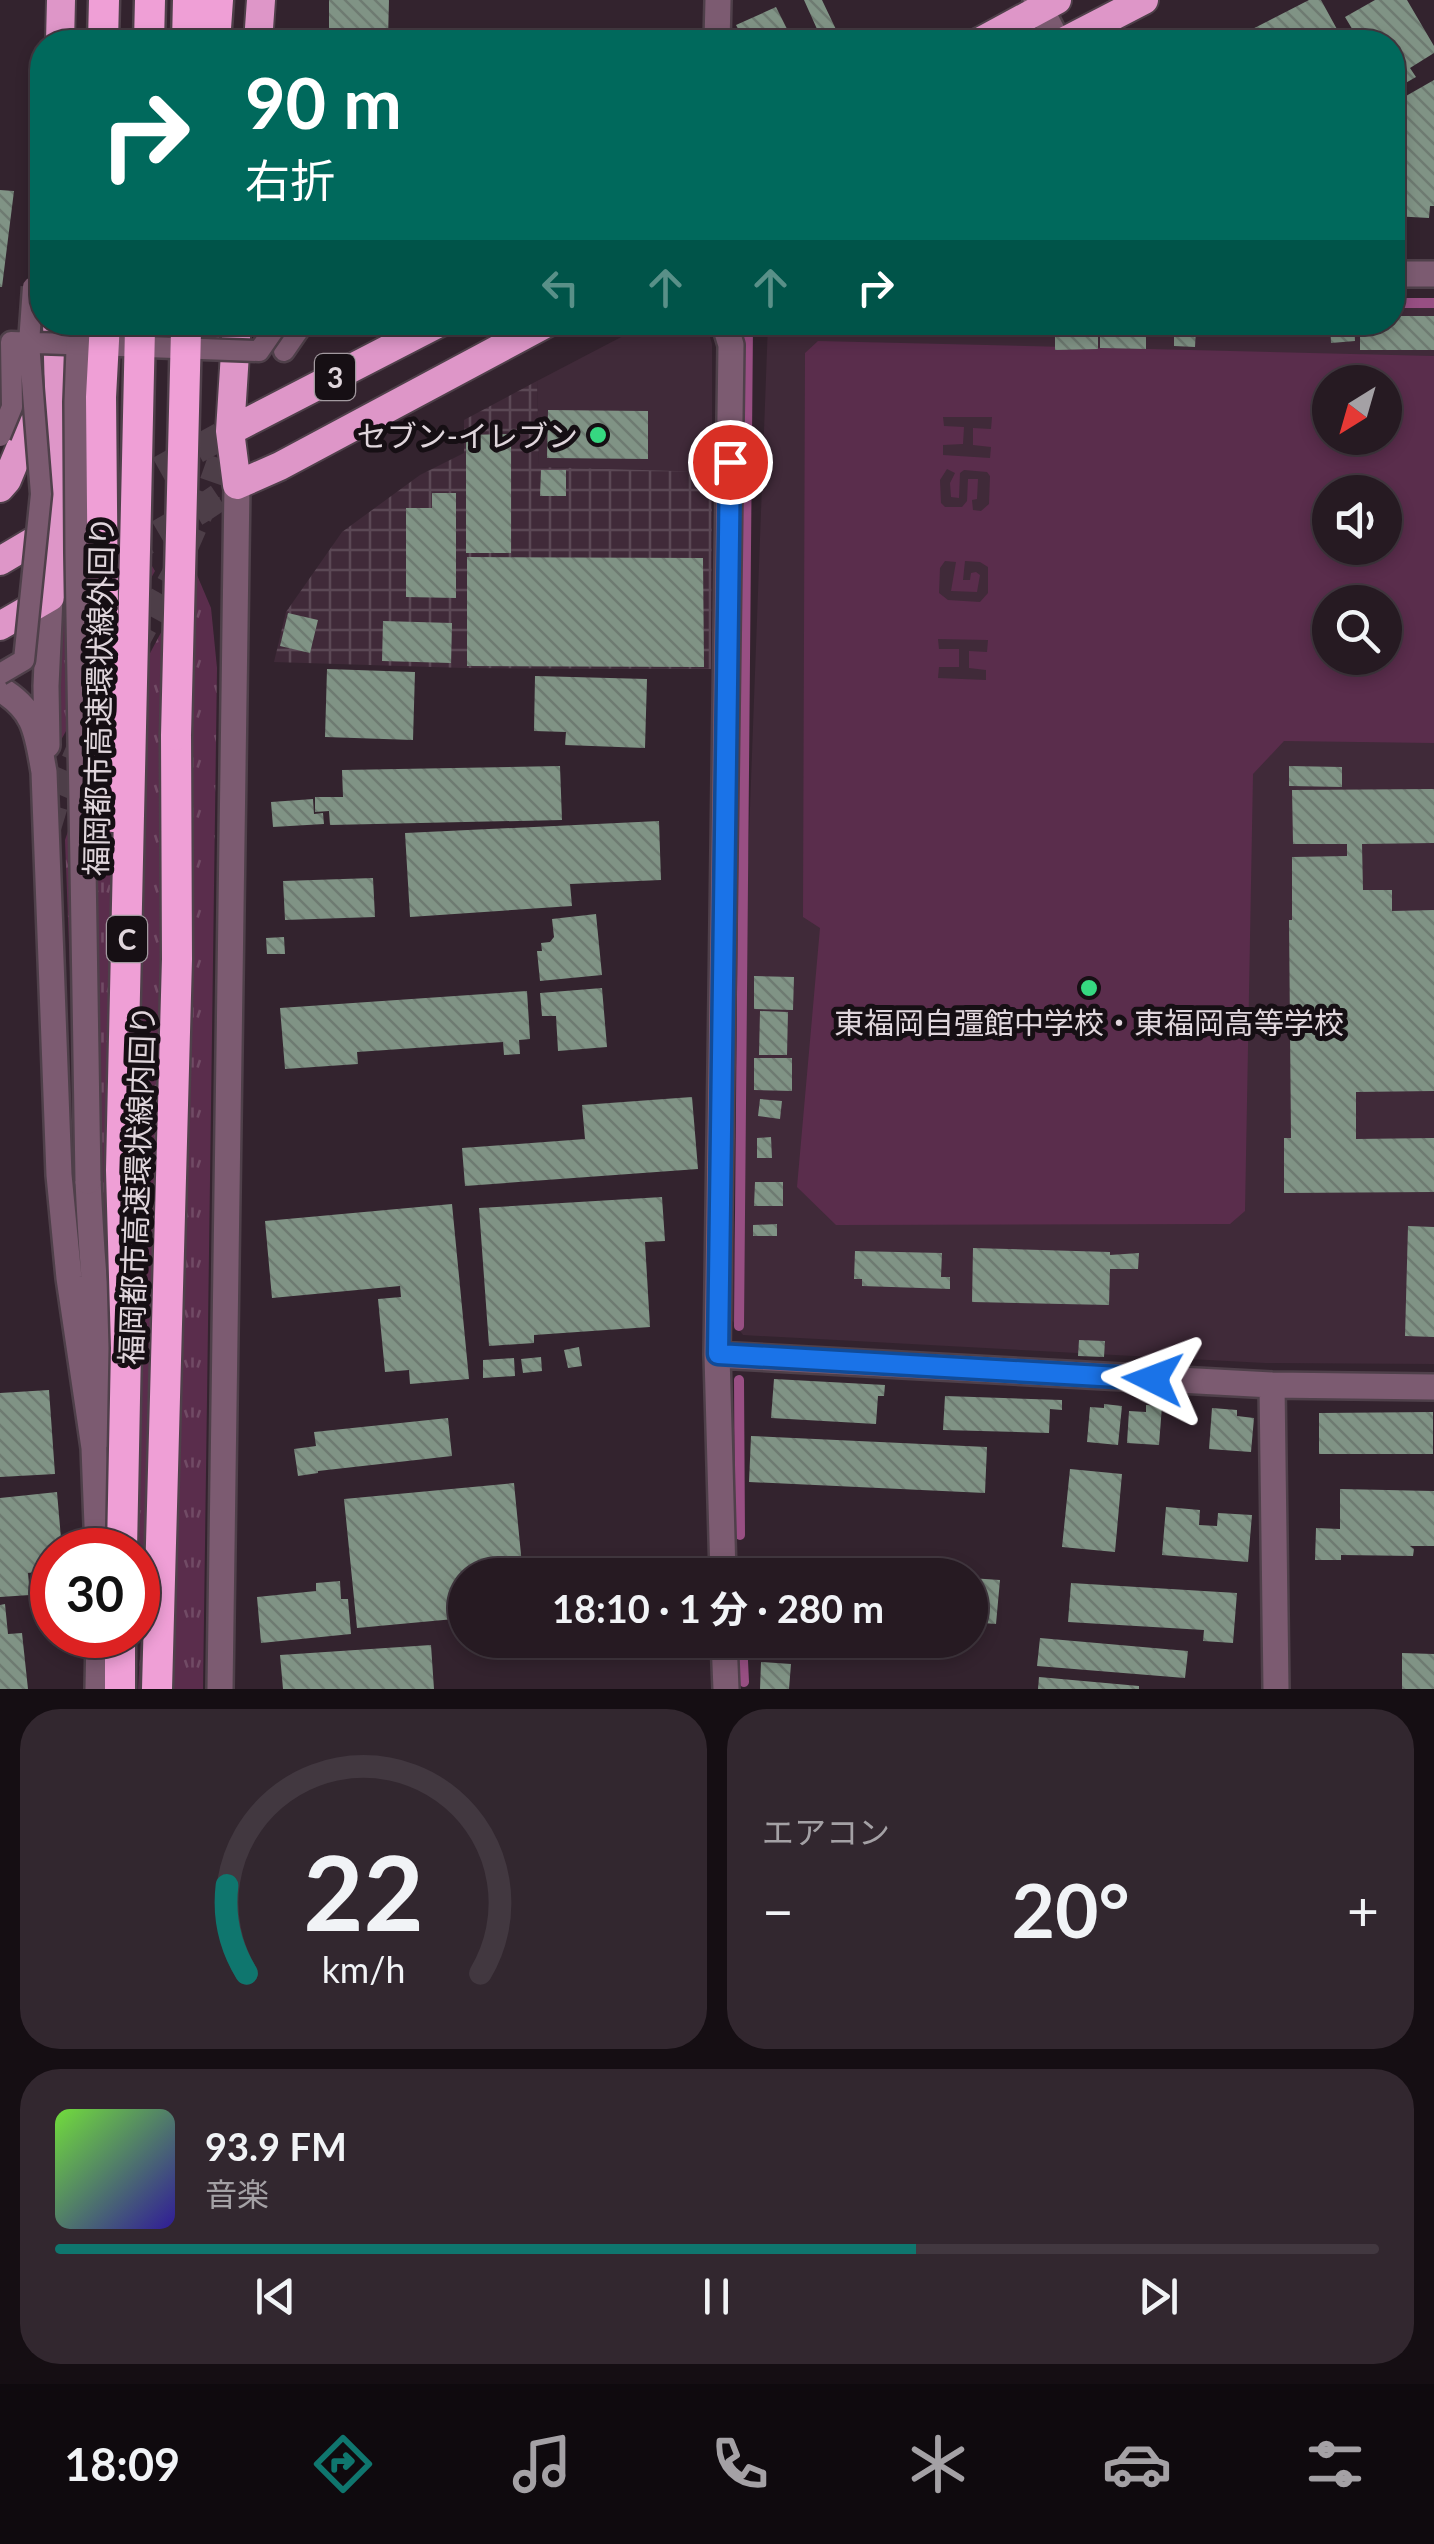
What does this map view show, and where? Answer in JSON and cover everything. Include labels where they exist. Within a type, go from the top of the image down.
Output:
[{"type":"highway","points":[[60,30],[61,0]]},
{"type":"highway","points":[[103,30],[104,0]]},
{"type":"highway","points":[[149,30],[150,0]]},
{"type":"highway","points":[[187,30],[188,0]]},
{"type":"highway","points":[[216,30],[218,0]]},
{"type":"highway","points":[[259,30],[260,0]]},
{"type":"highway","points":[[275,30],[276,0]]},
{"type":"highway","points":[[1085,30],[1144,0]]},
{"type":"highway","points":[[999,30],[1045,3]]},
{"type":"highway","points":[[0,488],[7,480],[44,392],[62,335]]},
{"type":"highway","points":[[0,626],[50,596],[64,335]]},
{"type":"highway","points":[[104,335],[101,397],[104,720],[127,954]]},
{"type":"highway","name":"福岡都市高速環状線外回り","points":[[122,1528],[126,1348],[121,1170],[140,335]]},
{"type":"highway","name":"福岡都市高速環状線内回り","points":[[158,1689],[177,959],[176,735],[186,335]]},
{"type":"highway","points":[[176,735],[201,464],[206,335]]},
{"type":"highway","points":[[236,335],[230,431],[237,485]]},
{"type":"highway","name":"3","points":[[230,431],[416,335]]},
{"type":"highway","name":"3","points":[[237,485],[280,466],[524,335]]},
{"type":"highway","points":[[0,561],[54,529]]},
{"type":"highway","points":[[120,1658],[120,1689]]},
{"type":"street","points":[[717,30],[718,0]]},
{"type":"street","points":[[1045,3],[1056,30]]},
{"type":"street","points":[[1405,274],[1434,274]]},
{"type":"street","points":[[0,674],[24,660],[42,494],[28,343],[30,321]]},
{"type":"street","points":[[66,335],[76,402],[92,1275],[106,1390],[119,1452],[122,1528]]},
{"type":"street","points":[[0,436],[12,407],[11,342],[260,350],[270,335]]},
{"type":"street","points":[[284,352],[295,335]]},
{"type":"street","points":[[723,1558],[718,1354],[731,345],[728,335]]},
{"type":"street","points":[[220,1689],[237,485]]},
{"type":"street","points":[[50,596],[46,686],[48,830],[59,1174],[69,1278],[94,1448],[97,1528]]},
{"type":"street","points":[[0,689],[19,700],[37,736],[48,830]]},
{"type":"street","points":[[718,1354],[1272,1386],[1434,1386]]},
{"type":"street","points":[[1272,1386],[1276,1689]]},
{"type":"street","points":[[98,1689],[99,1658]]},
{"type":"street","points":[[725,1658],[726,1689]]},
{"type":"shaded area","name":"東福岡自彊館中学校・東福岡高等学校","points":[[1405,301],[1434,301],[1434,1364],[1265,1363],[743,1335],[731,1319],[768,335],[1405,335]]},
{"type":"shaded area","points":[[625,335],[709,335],[712,472],[539,467],[537,381]]},
{"type":"shaded area","points":[[537,381],[539,467],[712,472],[711,669],[274,662],[286,612],[342,532],[420,475],[464,453],[464,420]]},
{"type":"green space","name":"東福岡自彊館中学校・東福岡高等学校","points":[[818,341],[1434,356],[1434,743],[1284,741],[1253,774],[1245,1211],[1230,1224],[836,1225],[797,1187],[820,928],[803,917],[805,353]],"holes":[[[943,417],[992,417],[991,429],[973,428],[973,445],[991,447],[990,458],[943,455],[943,445],[963,444],[964,427],[944,426]],[[947,469],[955,473],[950,483],[951,497],[959,498],[960,473],[987,472],[989,504],[981,511],[973,510],[978,479],[968,479],[967,501],[962,507],[945,507],[941,503],[940,480]],[[945,561],[956,562],[951,591],[977,592],[980,575],[971,573],[970,580],[963,580],[965,561],[980,562],[988,567],[988,593],[980,602],[948,600],[939,593],[940,568]],[[938,639],[988,640],[987,652],[969,651],[969,668],[986,670],[986,680],[938,678],[939,667],[959,667],[959,649],[939,649]]]},
{"type":"green space","points":[[152,566],[155,571],[61,740],[57,740],[62,615]]},
{"type":"green space","points":[[197,575],[211,608],[217,668],[203,1689],[138,1689],[140,1658],[160,1658],[160,1528],[134,1528],[113,1455],[78,1181],[65,840],[91,764],[189,580]]},
{"type":"building","points":[[329,0],[389,0],[388,30],[329,30]]},
{"type":"building","points":[[804,0],[822,0],[836,30],[817,29]]},
{"type":"building","points":[[1309,0],[1321,0],[1337,30],[1250,30]]},
{"type":"building","points":[[1375,0],[1407,0],[1434,46],[1434,53],[1410,68],[1416,77],[1405,83],[1405,30],[1353,30],[1345,17]]},
{"type":"building","points":[[776,7],[788,30],[739,30],[736,25]]},
{"type":"building","points":[[1434,80],[1434,206],[1430,206],[1429,218],[1405,217],[1405,97]]},
{"type":"building","points":[[0,190],[14,191],[2,287],[0,287]]},
{"type":"building","points":[[1405,316],[1434,316],[1434,350],[1360,350],[1360,335],[1405,335]]},
{"type":"building","points":[[1055,335],[1098,335],[1098,349],[1055,350]]},
{"type":"building","points":[[1100,335],[1146,335],[1146,349],[1100,348]]},
{"type":"building","points":[[1174,335],[1196,335],[1195,347],[1174,346]]},
{"type":"building","points":[[1331,335],[1355,335],[1355,341],[1331,343]]},
{"type":"building","name":"セブン-イレブン","points":[[548,410],[648,411],[648,459],[547,458]]},
{"type":"building","points":[[511,434],[511,553],[466,553],[466,435]]},
{"type":"building","points":[[541,470],[566,470],[566,496],[540,496]]},
{"type":"building","points":[[432,493],[456,493],[456,598],[406,597],[406,508],[432,508]]},
{"type":"building","points":[[467,557],[703,558],[704,667],[467,666]]},
{"type":"building","points":[[288,613],[318,620],[310,653],[280,646]]},
{"type":"building","points":[[383,621],[452,623],[451,663],[382,661]]},
{"type":"building","points":[[327,669],[415,672],[413,740],[325,737]]},
{"type":"building","points":[[535,676],[647,679],[645,748],[565,745],[566,732],[534,731]]},
{"type":"building","points":[[560,766],[562,820],[330,825],[329,811],[315,812],[315,797],[343,797],[342,770]]},
{"type":"building","points":[[1289,766],[1342,767],[1342,787],[1289,786]]},
{"type":"building","points":[[1434,789],[1434,843],[1362,844],[1363,890],[1392,890],[1392,911],[1434,910],[1434,1091],[1356,1092],[1356,1139],[1434,1138],[1434,1192],[1284,1193],[1284,1138],[1291,1138],[1292,857],[1347,856],[1347,844],[1293,844],[1292,790]]},
{"type":"building","points":[[313,799],[314,814],[323,813],[324,824],[273,827],[271,802]]},
{"type":"building","points":[[659,821],[661,880],[570,884],[572,906],[410,917],[405,833]]},
{"type":"building","points":[[373,878],[375,917],[285,920],[283,881]]},
{"type":"building","points":[[596,914],[602,975],[540,981],[537,951],[542,951],[541,943],[554,937],[552,919]]},
{"type":"building","points":[[284,937],[285,954],[267,954],[266,938]]},
{"type":"building","points":[[754,976],[794,977],[793,1010],[754,1009]]},
{"type":"building","points":[[602,988],[607,1047],[558,1051],[556,1016],[542,1016],[540,993]]},
{"type":"building","points":[[527,991],[530,1039],[519,1040],[520,1054],[504,1055],[503,1042],[357,1052],[358,1064],[285,1069],[280,1008]]},
{"type":"building","points":[[760,1011],[788,1012],[787,1055],[759,1055]]},
{"type":"building","points":[[754,1058],[792,1058],[792,1091],[754,1090]]},
{"type":"building","points":[[692,1097],[698,1169],[465,1186],[462,1148],[585,1139],[582,1105]]},
{"type":"building","points":[[760,1099],[782,1101],[780,1119],[758,1116]]},
{"type":"building","points":[[771,1137],[772,1158],[757,1158],[757,1138]]},
{"type":"building","points":[[755,1182],[783,1182],[783,1206],[754,1206]]},
{"type":"building","points":[[662,1197],[665,1241],[645,1242],[650,1327],[534,1335],[534,1343],[489,1346],[479,1208]]},
{"type":"building","points":[[452,1204],[469,1379],[410,1384],[409,1370],[385,1372],[378,1299],[401,1297],[400,1286],[272,1298],[265,1221]]},
{"type":"building","points":[[777,1224],[777,1236],[753,1236],[753,1225]]},
{"type":"building","points":[[1408,1226],[1434,1227],[1434,1337],[1405,1336]]},
{"type":"building","points":[[973,1248],[1139,1253],[1138,1269],[1110,1269],[1109,1305],[972,1302]]},
{"type":"building","points":[[855,1251],[942,1253],[941,1277],[950,1277],[950,1289],[862,1286],[862,1279],[854,1279]]},
{"type":"building","points":[[1079,1340],[1105,1341],[1104,1357],[1078,1356]]},
{"type":"building","points":[[579,1347],[582,1366],[568,1368],[564,1350]]},
{"type":"building","points":[[541,1357],[542,1371],[523,1373],[521,1359]]},
{"type":"building","points":[[514,1358],[515,1376],[483,1378],[483,1360]]},
{"type":"building","points":[[774,1379],[885,1385],[884,1396],[878,1396],[876,1424],[771,1418]]},
{"type":"building","points":[[49,1390],[55,1474],[0,1477],[0,1393]]},
{"type":"building","points":[[945,1396],[1062,1400],[1062,1410],[1050,1409],[1049,1433],[943,1430]]},
{"type":"building","points":[[1104,1404],[1122,1406],[1118,1445],[1087,1442],[1090,1407],[1104,1408]]},
{"type":"building","points":[[1146,1405],[1162,1406],[1159,1445],[1127,1443],[1129,1411],[1146,1412]]},
{"type":"building","points":[[1212,1408],[1237,1410],[1237,1416],[1254,1418],[1251,1452],[1209,1449]]},
{"type":"building","points":[[1433,1412],[1433,1454],[1319,1454],[1319,1413]]},
{"type":"building","points":[[448,1418],[452,1456],[298,1476],[294,1449],[316,1446],[314,1432]]},
{"type":"building","points":[[751,1436],[987,1447],[985,1493],[749,1482]]},
{"type":"building","points":[[1070,1469],[1122,1474],[1115,1552],[1062,1547]]},
{"type":"building","points":[[514,1483],[521,1558],[448,1558],[448,1620],[357,1628],[344,1499]]},
{"type":"building","points":[[1340,1489],[1434,1491],[1434,1546],[1410,1546],[1413,1556],[1341,1555],[1341,1560],[1315,1560],[1316,1528],[1340,1529]]},
{"type":"building","points":[[57,1492],[60,1528],[30,1528],[30,1595],[0,1597],[0,1498]]},
{"type":"building","points":[[1166,1507],[1200,1510],[1199,1525],[1217,1526],[1218,1513],[1252,1515],[1248,1562],[1162,1555]]},
{"type":"building","points":[[988,1579],[1000,1580],[996,1624],[988,1623]]},
{"type":"building","points":[[340,1581],[341,1599],[348,1599],[351,1634],[261,1643],[257,1597],[316,1591],[316,1583]]},
{"type":"building","points":[[1071,1583],[1237,1593],[1233,1643],[1203,1641],[1204,1630],[1068,1622]]},
{"type":"building","points":[[5,1604],[8,1634],[22,1633],[28,1689],[0,1689],[0,1605]]},
{"type":"building","points":[[1040,1638],[1188,1651],[1185,1678],[1037,1666]]},
{"type":"building","points":[[431,1645],[434,1689],[283,1689],[280,1655]]},
{"type":"building","points":[[1402,1653],[1434,1654],[1434,1689],[1402,1689]]},
{"type":"building","points":[[761,1662],[791,1664],[789,1689],[760,1689]]},
{"type":"building","points":[[1039,1677],[1139,1686],[1139,1689],[1038,1689]]},
{"type":"waterway","points":[[1405,303],[1434,303]]},
{"type":"waterway","points":[[739,1326],[748,335]]},
{"type":"waterway","points":[[739,1380],[740,1535]]},
{"type":"waterway","points":[[743,1658],[744,1682]]},
{"type":"tunnel","points":[[133,649],[173,576],[203,508],[230,431]]},
{"type":"tunnel","points":[[86,511],[230,431]]},
{"type":"tunnel","points":[[50,597],[237,485]]},
{"type":"tunnel","points":[[48,830],[82,741]]},
{"type":"place","name":"セブン-イレブン","points":[[598,435]]},
{"type":"place","name":"東福岡自彊館中学校・東福岡高等学校","points":[[1089,988]]},
{"type":"route","points":[[730,462],[718,1354],[1153,1379]]}]
